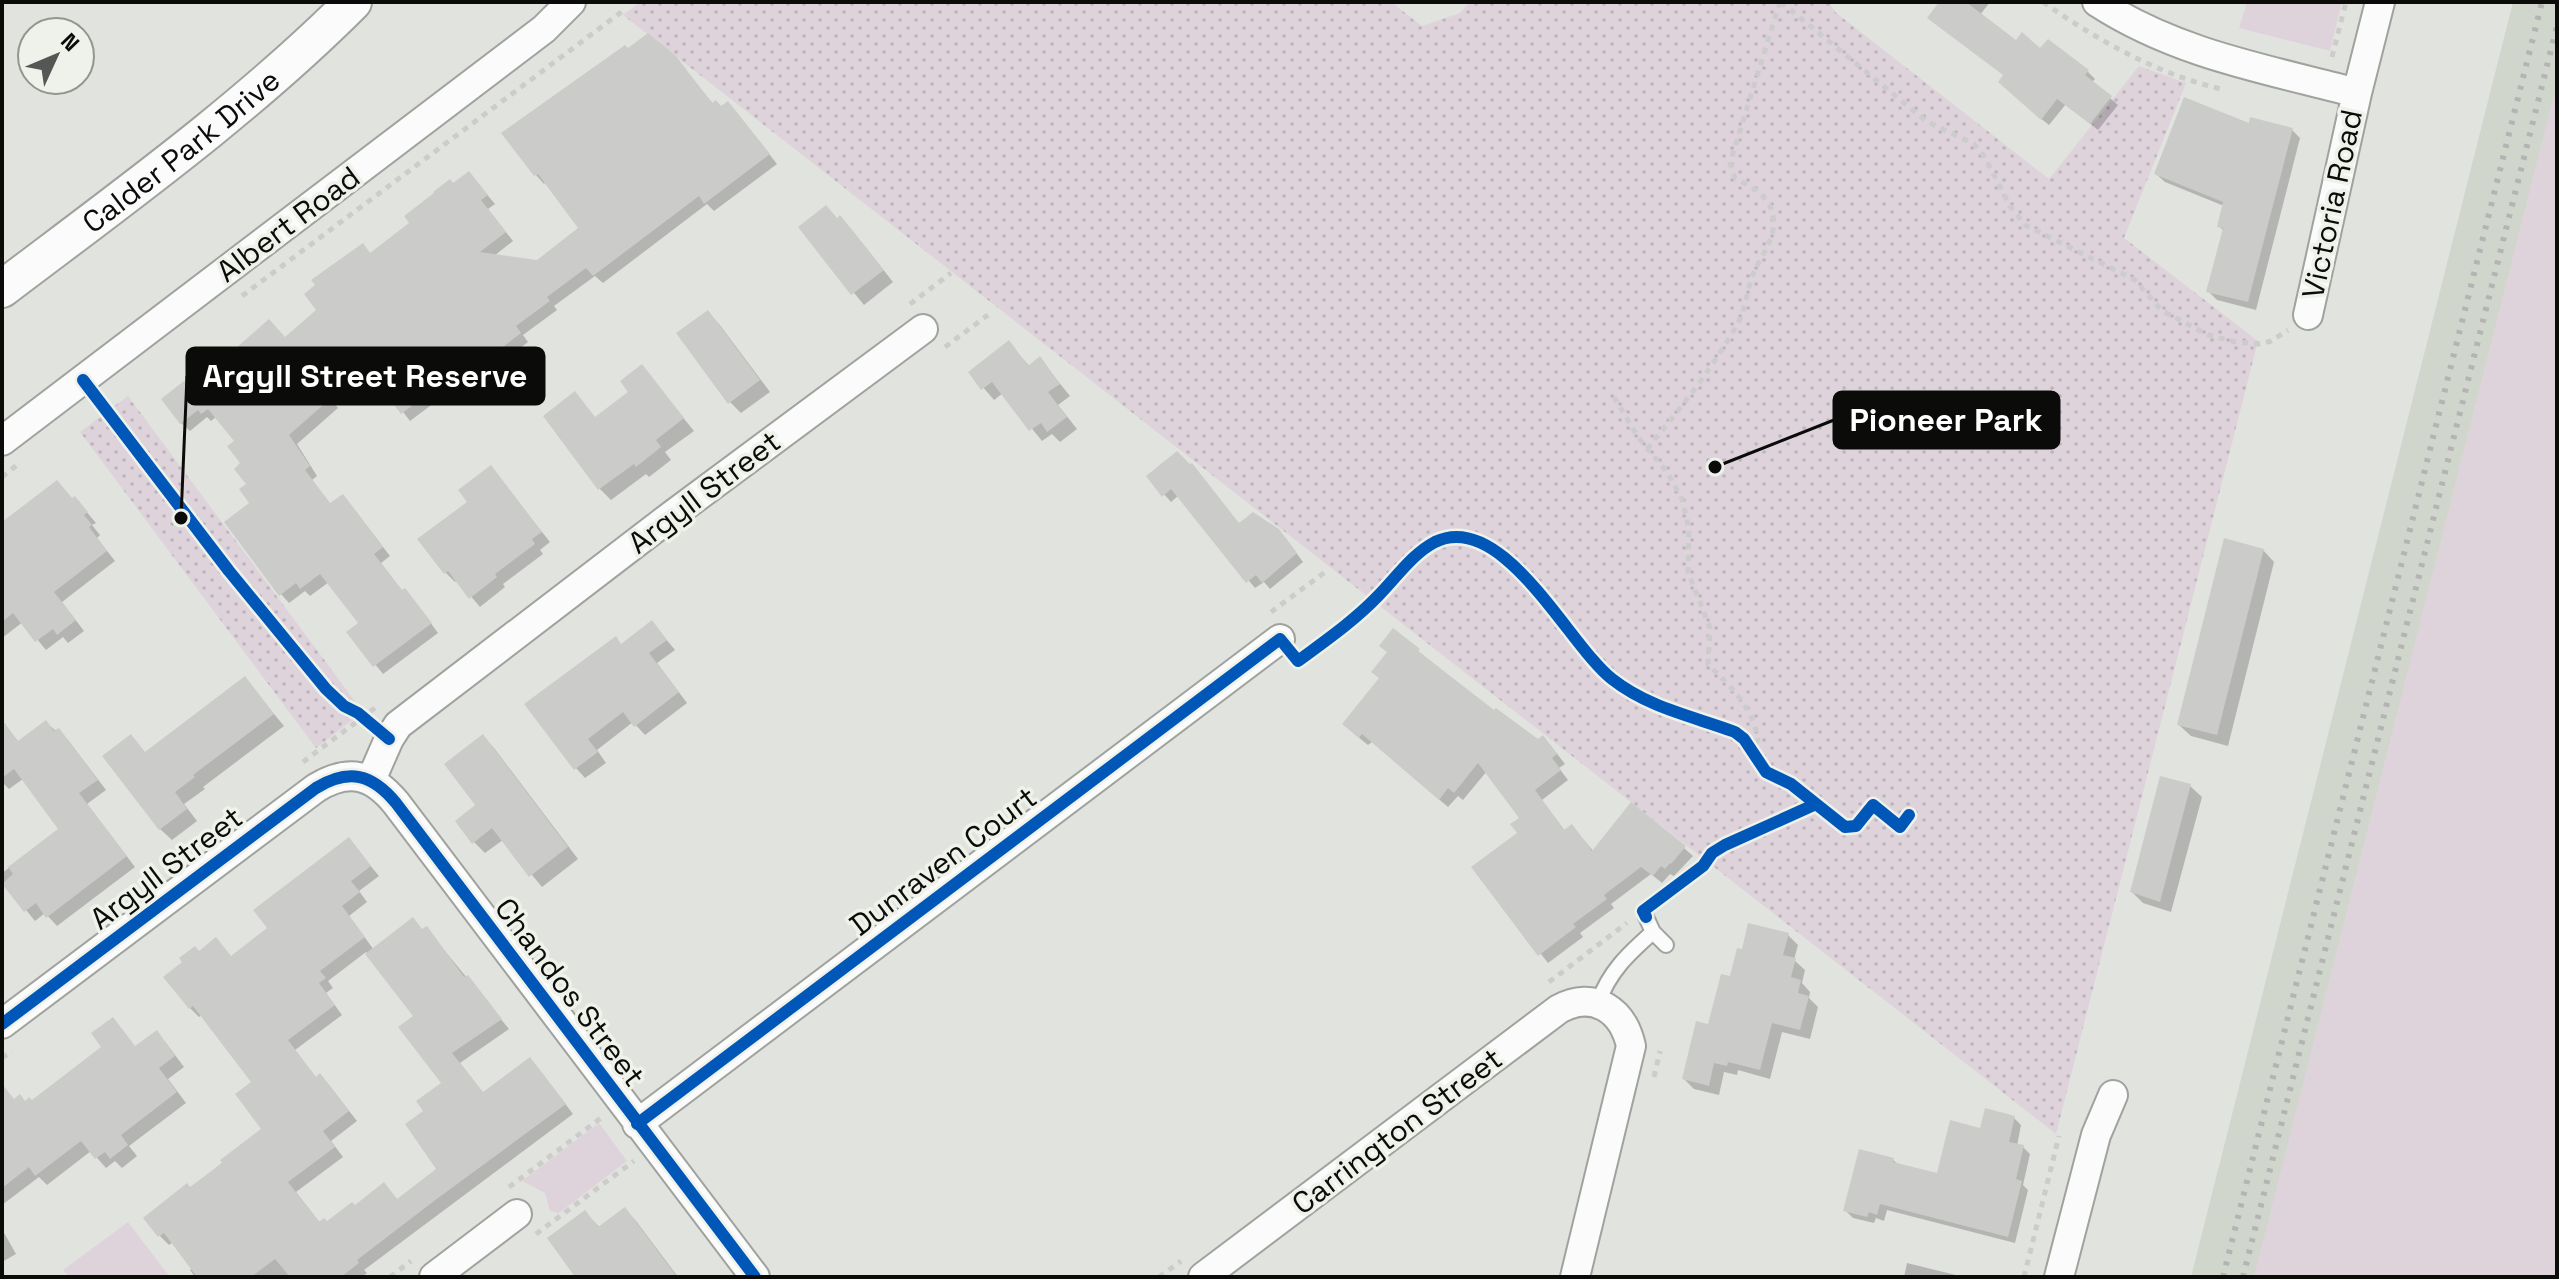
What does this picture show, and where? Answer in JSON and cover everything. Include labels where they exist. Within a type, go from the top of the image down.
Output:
[{"type":"street","name":"Calder Park Drive","points":[[2,289],[222,121],[290,63],[353,2]]},
{"type":"street","name":"Albert Road","points":[[2,441],[544,29],[571,2]]},
{"type":"street","points":[[2097,2],[2127,22],[2191,49],[2357,93]]},
{"type":"street","name":"Victoria Road","points":[[2308,315],[2380,2]]},
{"type":"street","name":"Argyll Street","points":[[2,1024],[316,788],[329,780],[346,776],[371,780],[398,725],[671,516],[923,329]]},
{"type":"street","name":"Dunraven Court","points":[[646,1135],[1280,639]]},
{"type":"street","name":"Chandos Street","points":[[371,780],[396,803],[755,1277]]},
{"type":"street","name":"Carrington Street","points":[[1203,1277],[1559,1009],[1579,1001],[1598,1003]]},
{"type":"street","points":[[1575,1277],[1631,1046],[1628,1031],[1620,1019],[1598,1003]]},
{"type":"street","points":[[2059,1277],[2096,1135],[2113,1095]]},
{"type":"street","points":[[434,1277],[517,1214]]},
{"type":"lane","points":[[1646,917],[1653,932],[1666,945]]},
{"type":"lane","points":[[1598,1003],[1623,958],[1653,932]]},
{"type":"path","points":[[1647,449],[1678,411],[1738,324],[1749,286],[1773,232],[1773,215],[1768,202],[1759,192],[1735,178],[1730,163],[1780,2],[1926,121],[1974,144],[1984,156],[2010,206],[2025,225],[2135,280],[2161,310],[2208,335],[2248,344],[2271,341],[2308,315]]},
{"type":"path","points":[[2332,57],[2346,2]]},
{"type":"path","points":[[237,300],[624,10]]},
{"type":"path","points":[[1614,397],[1647,449],[1667,472],[1682,499],[1689,529],[1688,572],[1710,628],[1708,664],[1751,712],[1758,739],[1751,749]]},
{"type":"path","points":[[2,477],[26,458]]},
{"type":"path","points":[[355,711],[389,739]]},
{"type":"path","points":[[527,1241],[646,1135]]},
{"type":"path","points":[[2024,1277],[2059,1136]]},
{"type":"shaded area","points":[[640,2],[1391,2],[1422,26],[1460,13],[1469,2],[1829,2],[1835,12],[2049,179],[2139,66],[2186,83],[2124,238],[2258,341],[2056,1134],[623,15]]},
{"type":"shaded area","points":[[2247,2],[2342,2],[2330,51],[2239,28]]},
{"type":"shaded area","points":[[2513,2],[2557,2],[2557,89],[2256,1277],[2191,1277]]},
{"type":"shaded area","points":[[2557,83],[2557,1277],[2254,1277]]},
{"type":"shaded area","points":[[128,396],[363,712],[316,748],[80,432]]},
{"type":"shaded area","points":[[599,1123],[627,1161],[559,1213],[550,1211],[545,1193],[522,1181]]},
{"type":"shaded area","points":[[128,1222],[170,1277],[69,1277],[63,1270]]},
{"type":"building","points":[[1939,2],[1966,2],[2016,40],[2022,32],[2040,48],[2048,39],[2089,70],[2085,75],[2112,96],[2090,124],[2057,99],[2041,120],[1998,82],[2003,75],[1927,18]]},
{"type":"building","points":[[648,33],[676,56],[712,103],[716,100],[721,106],[728,101],[770,154],[704,204],[699,196],[593,276],[586,268],[547,297],[550,301],[516,326],[521,333],[466,375],[461,368],[401,414],[367,369],[363,372],[353,358],[321,387],[331,398],[289,435],[310,466],[305,470],[330,503],[343,494],[383,547],[374,554],[432,623],[373,667],[346,632],[358,623],[320,574],[300,589],[296,583],[279,596],[224,522],[249,503],[239,489],[246,484],[234,469],[240,463],[227,446],[234,441],[208,409],[201,414],[198,410],[180,424],[161,399],[184,381],[186,384],[218,360],[220,362],[269,319],[285,337],[316,310],[304,294],[315,285],[311,280],[363,243],[370,253],[409,223],[404,216],[450,179],[453,183],[469,171],[488,195],[481,200],[506,232],[480,252],[537,260],[578,228],[538,174],[534,176],[501,133],[625,45],[628,48]]},
{"type":"building","points":[[2184,97],[2249,123],[2250,117],[2293,128],[2248,302],[2206,292],[2223,228],[2217,227],[2223,202],[2154,174]]},
{"type":"building","points":[[826,205],[837,218],[840,215],[884,270],[851,295],[798,227]]},
{"type":"building","points":[[708,310],[760,380],[728,404],[676,333]]},
{"type":"building","points":[[1009,340],[1028,366],[1040,356],[1060,384],[1048,392],[1067,417],[1047,432],[1041,423],[1029,431],[992,382],[981,390],[968,372]]},
{"type":"building","points":[[642,364],[684,418],[656,440],[661,447],[636,467],[634,464],[598,490],[543,416],[575,391],[595,417],[628,392],[620,381]]},
{"type":"building","points":[[1177,451],[1192,463],[1239,523],[1253,512],[1279,529],[1297,553],[1262,583],[1256,575],[1246,583],[1171,489],[1162,497],[1146,476]]},
{"type":"building","points":[[491,465],[542,532],[532,539],[535,544],[495,574],[497,577],[469,599],[448,571],[444,574],[417,539],[467,502],[458,490]]},
{"type":"building","points":[[57,480],[88,512],[84,515],[92,525],[89,527],[107,551],[54,592],[76,620],[57,635],[53,629],[35,642],[13,613],[2,622],[2,522]]},
{"type":"building","points":[[2224,538],[2264,549],[2217,735],[2177,725]]},
{"type":"building","points":[[652,620],[667,640],[649,653],[679,692],[634,727],[623,712],[588,739],[598,752],[574,770],[524,704],[616,636],[621,644]]},
{"type":"building","points":[[1393,628],[1494,710],[1496,708],[1538,739],[1543,735],[1557,754],[1552,758],[1561,770],[1535,790],[1564,830],[1572,824],[1592,851],[1631,802],[1686,846],[1671,864],[1665,869],[1661,866],[1653,876],[1641,867],[1604,895],[1607,899],[1538,956],[1471,867],[1517,833],[1510,824],[1519,818],[1478,763],[1454,793],[1448,788],[1439,800],[1362,734],[1359,738],[1342,724],[1379,678],[1371,672],[1387,652],[1379,646]]},
{"type":"building","points":[[245,676],[274,714],[175,792],[187,809],[159,830],[102,756],[131,734],[145,752]]},
{"type":"building","points":[[2,720],[18,741],[46,720],[54,731],[59,728],[98,780],[79,793],[127,856],[46,918],[36,903],[24,912],[2,884],[13,874],[8,867],[58,829],[14,769],[2,778]]},
{"type":"building","points":[[483,734],[568,847],[529,877],[492,828],[472,844],[455,821],[475,805],[444,764]]},
{"type":"building","points":[[2160,776],[2191,784],[2160,902],[2130,892]]},
{"type":"building","points":[[349,837],[371,866],[351,881],[360,892],[342,906],[365,937],[320,971],[326,978],[319,983],[335,1005],[288,1040],[316,1077],[320,1073],[349,1111],[323,1131],[335,1147],[288,1182],[319,1222],[324,1218],[327,1221],[352,1202],[355,1205],[384,1182],[397,1199],[436,1169],[405,1124],[423,1111],[416,1101],[441,1083],[398,1027],[413,1016],[365,954],[413,917],[422,929],[427,926],[464,977],[468,975],[502,1019],[452,1053],[483,1092],[530,1057],[566,1104],[357,1260],[359,1263],[341,1277],[290,1277],[275,1259],[251,1277],[197,1277],[164,1233],[158,1237],[143,1218],[187,1183],[190,1187],[222,1163],[220,1160],[261,1129],[235,1094],[251,1082],[193,1006],[189,1009],[163,977],[182,962],[179,958],[195,946],[199,951],[216,937],[231,956],[267,928],[253,910]]},
{"type":"building","points":[[1748,923],[1789,933],[1783,955],[1796,958],[1791,977],[1801,980],[1798,993],[1809,996],[1800,1030],[1772,1023],[1760,1070],[1728,1062],[1727,1066],[1714,1063],[1709,1086],[1682,1079],[1696,1021],[1708,1024],[1721,974],[1730,976],[1737,948],[1742,949]]},
{"type":"building","points":[[113,1017],[135,1046],[157,1030],[175,1056],[159,1068],[177,1092],[121,1135],[128,1145],[110,1159],[105,1152],[95,1159],[81,1141],[35,1176],[29,1167],[2,1188],[2,1084],[14,1099],[20,1094],[25,1101],[29,1097],[32,1100],[101,1047],[91,1033]]},
{"type":"building","points":[[1985,1108],[2015,1116],[2009,1142],[2024,1145],[2016,1179],[2022,1181],[2008,1237],[1880,1204],[1877,1215],[1869,1212],[1867,1217],[1843,1211],[1859,1149],[1894,1158],[1893,1162],[1937,1173],[1950,1120],[1980,1128]]},
{"type":"building","points":[[625,1207],[677,1277],[575,1277],[547,1238],[585,1210],[598,1227]]},
{"type":"railway","points":[[2223,1277],[2542,2]]},
{"type":"railway","points":[[2243,1277],[2557,26]]},
{"type":"cycle path","points":[[83,380],[229,571],[326,689],[389,739]]},
{"type":"cycle path","points":[[637,1124],[1280,639],[1298,661],[1359,614],[1412,560],[1435,542],[1460,537],[1485,545],[1510,562],[1612,679],[1656,704],[1735,732],[1744,739],[1766,772],[1791,784],[1845,827],[1856,826],[1873,805],[1900,827],[1909,815]]},
{"type":"cycle path","points":[[2,1024],[316,788],[349,776],[369,780],[396,803],[755,1277]]},
{"type":"cycle path","points":[[1646,917],[1643,911],[1703,866],[1712,853],[1816,804]]},
{"type":"place","name":"Pioneer Park","points":[[1715,467]]},
{"type":"place","name":"Argyll Street Reserve","points":[[181,518]]}]
